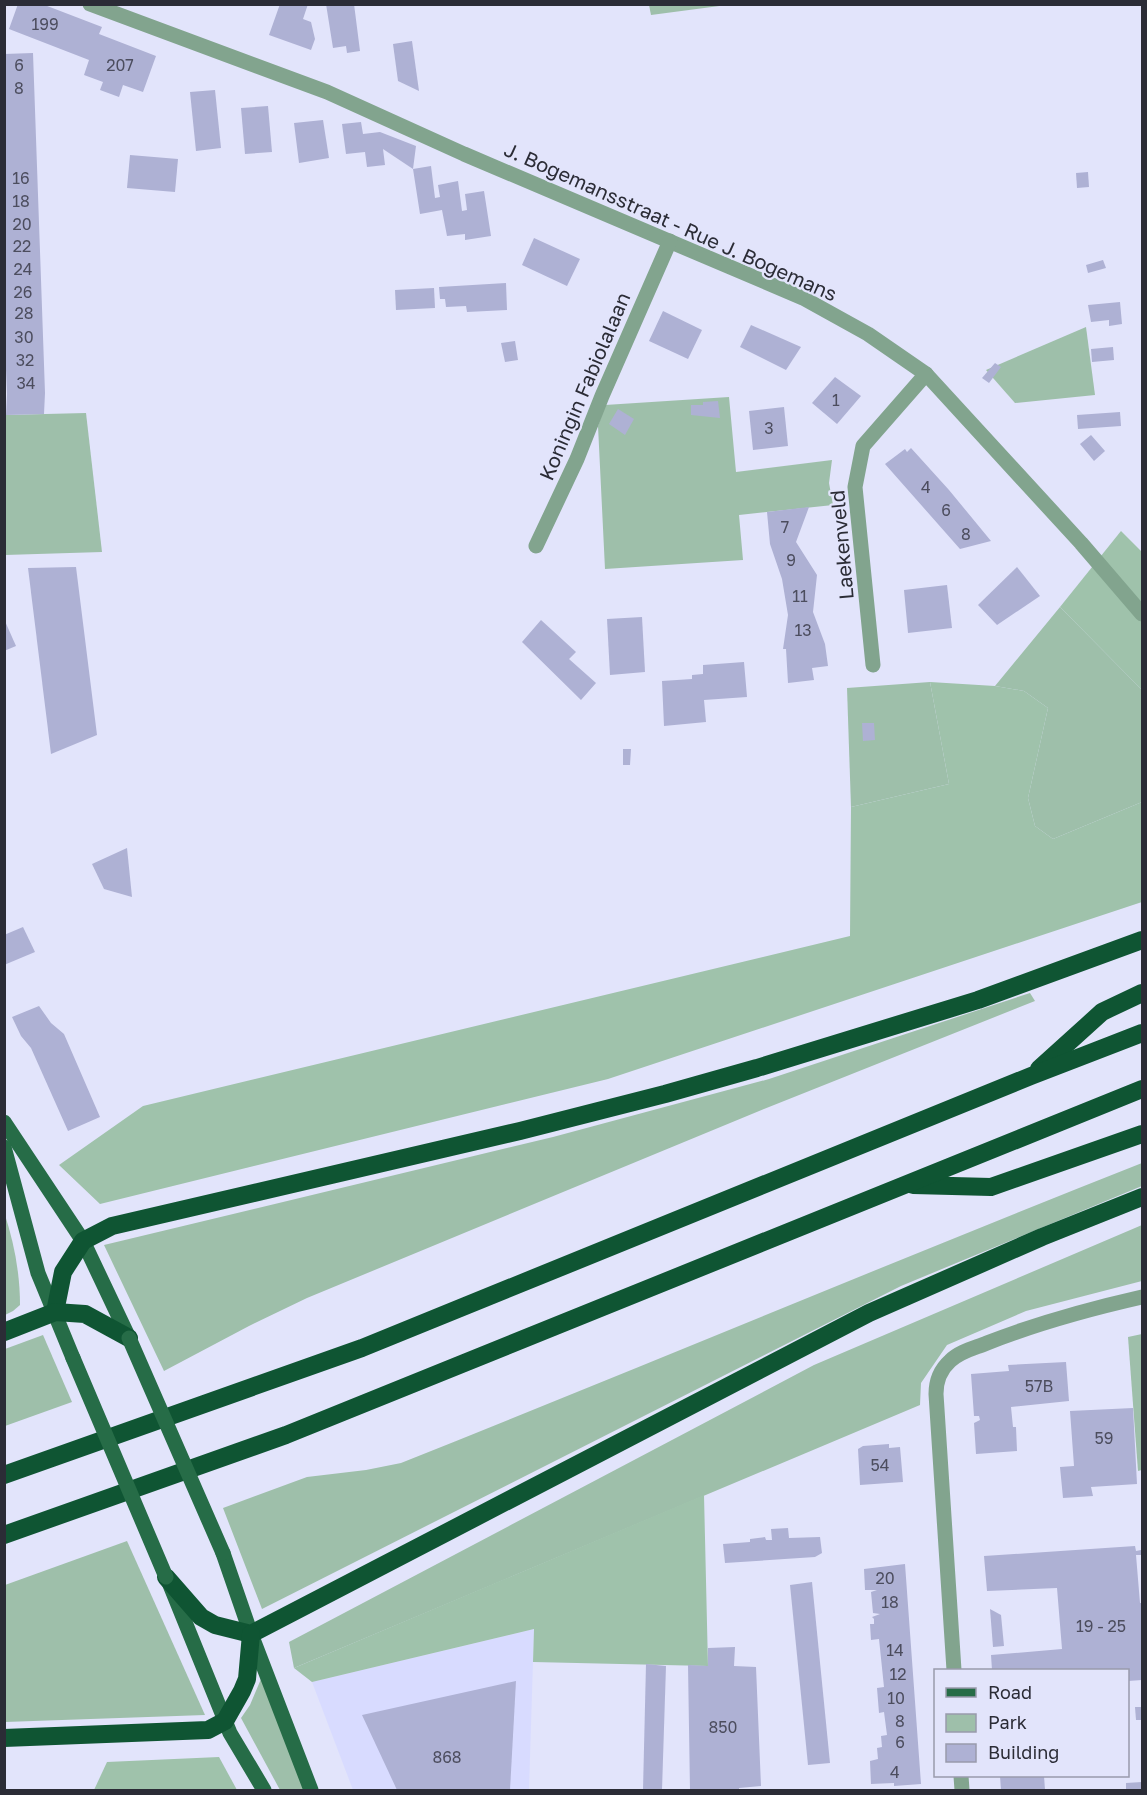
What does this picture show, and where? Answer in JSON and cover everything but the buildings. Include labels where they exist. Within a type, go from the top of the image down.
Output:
[{"type":"highway","points":[[55,1312],[63,1272],[83,1241],[112,1226],[520,1131],[745,1072],[978,1000],[1143,940]]},
{"type":"highway","points":[[1031,1076],[1102,1012],[1143,993]]},
{"type":"highway","points":[[4,1475],[362,1348],[1031,1076],[1143,1033]]},
{"type":"highway","points":[[4,1535],[286,1435],[1143,1089]]},
{"type":"highway","points":[[906,1185],[991,1187],[1143,1134]]},
{"type":"highway","points":[[166,1577],[201,1617],[215,1625],[251,1634],[868,1313],[1042,1237],[1143,1197]]},
{"type":"highway","points":[[4,1332],[55,1312],[85,1314],[129,1338]]},
{"type":"highway","points":[[4,1738],[208,1730],[225,1721],[247,1679],[251,1634]]},
{"type":"main road","points":[[4,1122],[83,1241],[129,1338],[223,1553],[251,1634],[311,1791]]},
{"type":"main road","points":[[4,1147],[38,1273],[225,1721],[264,1791]]},
{"type":"street","name":"J. Bogemansstraat - Rue J. Bogemans","points":[[90,4],[327,92],[464,154],[803,298],[868,334],[926,374],[1082,543],[1143,614]]},
{"type":"street","name":"Koningin Fabiolalaan","points":[[536,546],[578,459],[602,396],[670,241]]},
{"type":"street","name":"Laekenveld","points":[[873,664],[855,487],[857,471],[863,447],[870,437],[926,374]]},
{"type":"street","points":[[954,1669],[936,1394],[940,1373],[948,1362],[960,1353],[1023,1329],[1098,1306],[1143,1297]]},
{"type":"shaded area","points":[[534,1629],[529,1790],[353,1790],[312,1682]]},
{"type":"green space","points":[[649,4],[727,5],[651,15]]},
{"type":"green space","points":[[1086,327],[1095,395],[1015,403],[986,370]]},
{"type":"green space","points":[[729,397],[736,472],[832,460],[829,483],[833,505],[739,515],[743,560],[605,569],[598,426],[605,405]]},
{"type":"green space","points":[[86,413],[102,552],[5,555],[5,415]]},
{"type":"green space","points":[[1121,531],[1142,552],[1142,690],[1060,607]]},
{"type":"green space","points":[[1060,607],[1142,690],[1142,802],[1053,839],[1035,826],[1028,798],[1048,708],[1024,691],[995,686]]},
{"type":"green space","points":[[930,682],[949,784],[851,807],[847,688]]},
{"type":"green space","points":[[930,682],[995,686],[1024,691],[1048,708],[1028,798],[1035,826],[1053,839],[1142,802],[1142,902],[608,1079],[100,1204],[59,1165],[143,1106],[850,936],[851,807],[949,784]]},
{"type":"green space","points":[[1030,993],[1035,1001],[764,1109],[307,1298],[164,1371],[104,1245],[553,1137],[769,1079]]},
{"type":"green space","points":[[1142,1163],[1142,1186],[901,1286],[262,1609],[223,1508],[307,1477],[401,1463]]},
{"type":"green space","points":[[4,1212],[16,1258],[20,1305],[5,1315]]},
{"type":"green space","points":[[1142,1225],[1142,1281],[1026,1311],[947,1345],[921,1383],[920,1405],[294,1668],[289,1642],[814,1365]]},
{"type":"green space","points":[[1142,1334],[1142,1470],[1138,1471],[1128,1337]]},
{"type":"green space","points":[[43,1335],[72,1402],[5,1426],[5,1349]]},
{"type":"green space","points":[[704,1495],[708,1666],[533,1662],[534,1629],[312,1682],[294,1668]]},
{"type":"green space","points":[[127,1541],[205,1715],[5,1722],[5,1585]]},
{"type":"green space","points":[[261,1679],[304,1790],[280,1790],[241,1718],[250,1705]]},
{"type":"green space","points":[[219,1757],[237,1790],[94,1790],[107,1762]]}]
